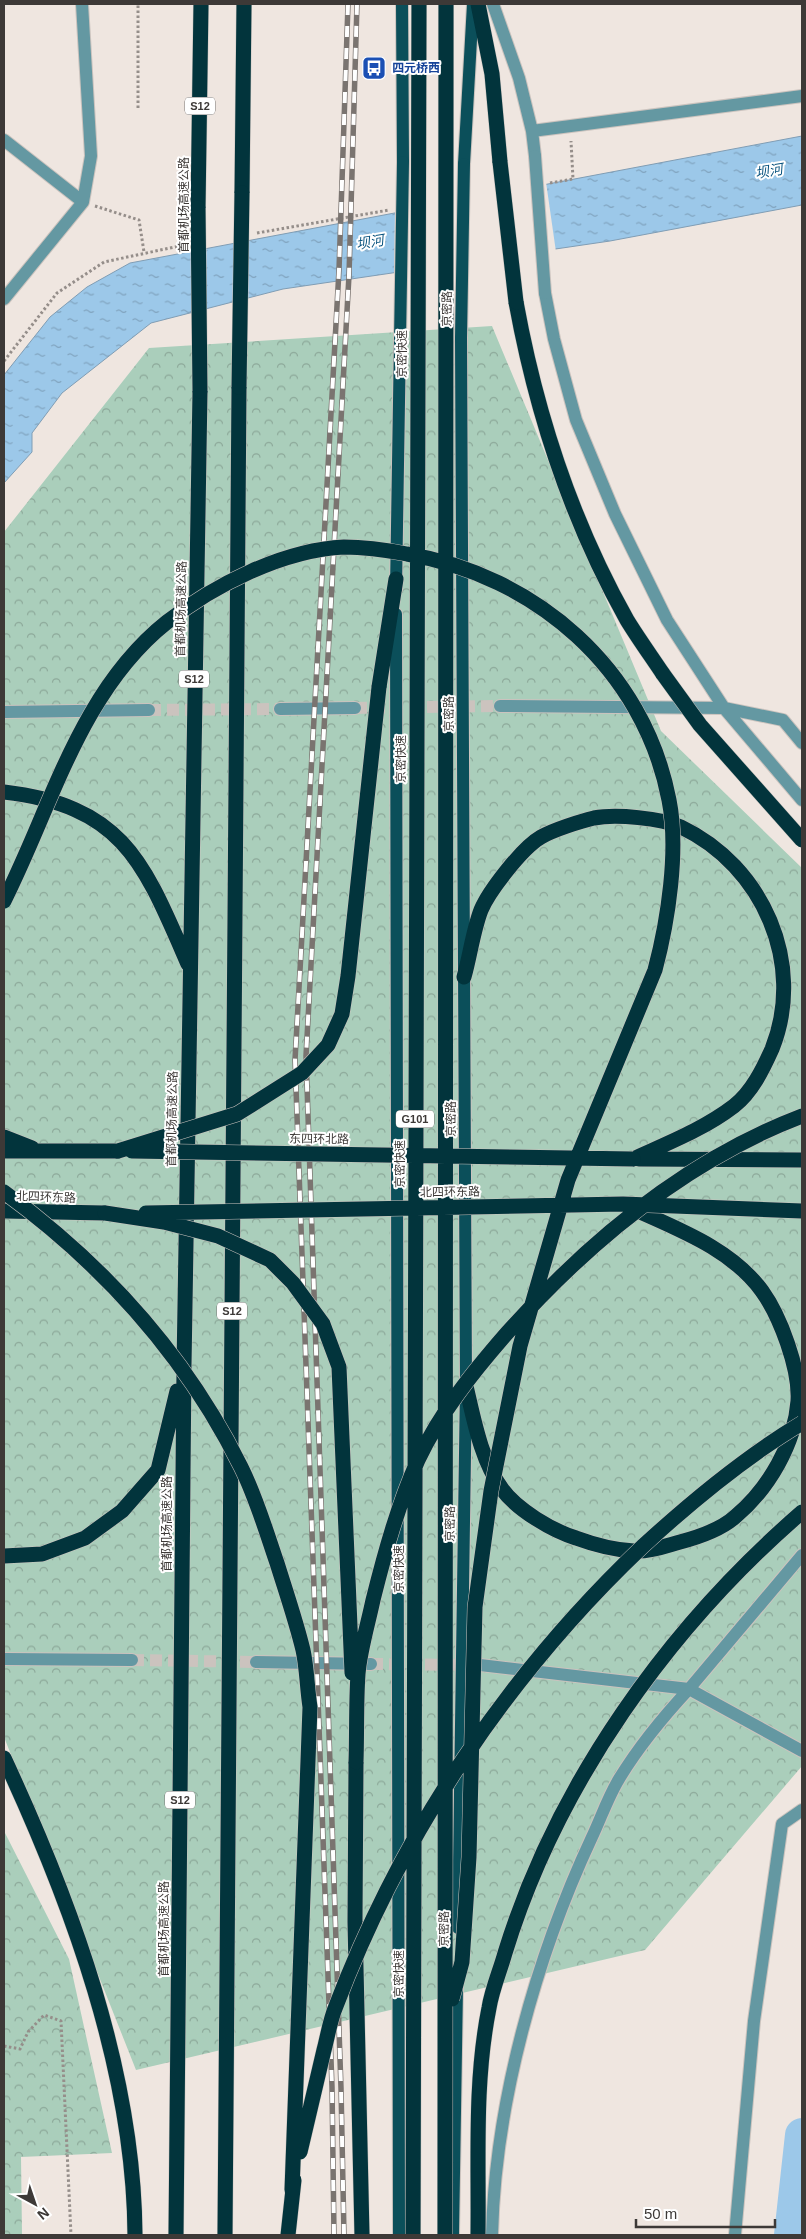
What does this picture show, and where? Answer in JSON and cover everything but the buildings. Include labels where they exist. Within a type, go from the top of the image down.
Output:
[{"type":"highway","name":"首都机场高速公路","points":[[176,2235],[189,968],[200,391],[198,208],[201,4]]},
{"type":"highway","name":"S12","points":[[225,2235],[239,387],[244,4]]},
{"type":"highway","name":"京密快速","points":[[413,2235],[419,4]]},
{"type":"highway","name":"G101","points":[[445,2235],[446,4]]},
{"type":"highway","points":[[478,4],[492,74],[516,302],[525,353],[546,427],[570,496],[600,566],[628,620],[663,674],[700,725],[802,840]]},
{"type":"highway","points":[[4,901],[25,860],[80,735],[98,701],[119,671],[166,622],[209,593],[242,575],[302,554],[342,548],[366,548],[411,554],[487,576],[515,590],[570,629],[596,653],[625,693],[642,723],[658,760],[670,802],[672,857],[663,937],[651,979],[568,1180],[520,1346],[484,1535],[475,1607],[469,1857],[462,1953],[446,2019]]},
{"type":"highway","points":[[118,1151],[237,1114],[302,1073],[328,1045],[342,1014],[348,976],[379,687],[396,579]]},
{"type":"highway","points":[[4,792],[29,795],[66,804],[100,821],[136,857],[157,894],[189,968]]},
{"type":"highway","points":[[464,977],[481,910],[508,868],[540,838],[595,818],[638,818],[679,826],[718,849],[746,877],[767,908],[784,959],[787,1002],[778,1036],[761,1074],[736,1105],[697,1130],[634,1159]]},
{"type":"highway","points":[[362,2235],[354,1922],[358,1673],[385,1554],[396,1516],[419,1459],[457,1394],[478,1366],[536,1300],[623,1221],[676,1183],[730,1149],[802,1116]]},
{"type":"highway","points":[[4,1137],[43,1152]]},
{"type":"highway","name":"东四环北路","points":[[4,1151],[634,1159]]},
{"type":"highway","points":[[634,1159],[802,1160]]},
{"type":"highway","points":[[4,1192],[41,1219],[116,1287],[168,1349],[210,1410],[242,1469],[265,1528],[303,1651],[310,1707],[292,2190],[288,2235]]},
{"type":"highway","points":[[466,1386],[485,1455],[502,1490],[529,1514],[557,1532],[598,1546],[635,1551],[701,1537],[736,1517],[764,1487],[787,1446],[798,1401],[793,1364],[783,1330],[762,1290],[733,1262],[704,1242],[622,1204]]},
{"type":"highway","name":"北四环东路","points":[[5,1211],[105,1213],[622,1204],[802,1211]]},
{"type":"highway","points":[[105,1213],[164,1222],[218,1236],[270,1260],[293,1283],[323,1324],[339,1367],[356,1762]]},
{"type":"highway","points":[[4,1556],[42,1554],[59,1548],[85,1538],[122,1511],[158,1470],[184,1366]]},
{"type":"highway","points":[[292,2190],[335,2008],[357,1954],[408,1847],[439,1794],[547,1646],[608,1581],[669,1522],[710,1488],[777,1438],[802,1424]]},
{"type":"highway","points":[[478,2235],[479,2080],[489,2007],[516,1918],[541,1856],[567,1804],[599,1752],[634,1697],[676,1640],[732,1577],[802,1512]]},
{"type":"highway","points":[[4,1758],[56,1874],[78,1935],[98,2003],[127,2137],[135,2212],[135,2235]]},
{"type":"main road","name":"G101","points":[[399,2235],[396,579],[403,162],[402,4]]},
{"type":"main road","name":"京密路","points":[[453,2235],[466,1386],[460,338],[464,164],[473,4]]},
{"type":"street","points":[[4,299],[83,202],[91,156],[82,4]]},
{"type":"street","points":[[494,4],[519,78],[532,131],[545,293],[554,339],[576,420],[615,514],[668,620],[724,708],[802,800]]},
{"type":"street","points":[[532,131],[802,96]]},
{"type":"street","points":[[4,140],[83,202]]},
{"type":"street","points":[[500,706],[724,708],[782,720],[802,743]]},
{"type":"street","points":[[280,709],[355,708]]},
{"type":"street","points":[[4,712],[149,710]]},
{"type":"street","points":[[492,2235],[493,2202],[504,2118],[526,2017],[552,1934],[582,1859],[619,1780],[660,1720],[689,1689],[802,1555]]},
{"type":"street","points":[[4,1659],[132,1660]]},
{"type":"street","points":[[256,1662],[371,1664]]},
{"type":"street","points":[[480,1665],[689,1689],[802,1751]]},
{"type":"street","points":[[735,2235],[754,2021],[782,1824],[802,1810]]},
{"type":"path","points":[[138,4],[138,108]]},
{"type":"path","points":[[544,184],[574,179],[570,126]]},
{"type":"path","points":[[83,202],[139,220],[144,252]]},
{"type":"path","points":[[251,234],[398,209]]},
{"type":"path","points":[[4,361],[57,293],[104,262],[144,252],[193,244]]},
{"type":"path","points":[[4,2046],[20,2050],[28,2032],[44,2015],[61,2021],[70,2235]]},
{"type":"green space","points":[[492,326],[661,731],[802,868],[802,1766],[645,1950],[136,2070],[4,1737],[4,532],[149,348]]},
{"type":"green space","points":[[4,1831],[69,1959],[112,2153],[21,2157],[22,2235],[4,2235]]},
{"type":"water","name":"坝河","points":[[802,136],[802,205],[610,241],[283,289],[151,323],[62,393],[32,433],[32,452],[4,483],[4,375],[50,317],[87,287],[130,263]]},
{"type":"pier","points":[[546,182],[556,252],[394,276],[395,210]]},
{"type":"waterway","points":[[791,2235],[802,2135]]},
{"type":"tunnel","points":[[355,708],[500,706]]},
{"type":"tunnel","points":[[149,710],[280,709]]},
{"type":"tunnel","points":[[132,1660],[256,1662]]},
{"type":"tunnel","points":[[371,1664],[471,1665]]},
{"type":"railway","points":[[334,2235],[332,2087],[295,1060],[339,270],[348,4]]},
{"type":"railway","points":[[344,2235],[341,2088],[306,1056],[349,275],[357,4]]},
{"type":"place","name":"四元桥西","points":[[374,68]]}]
